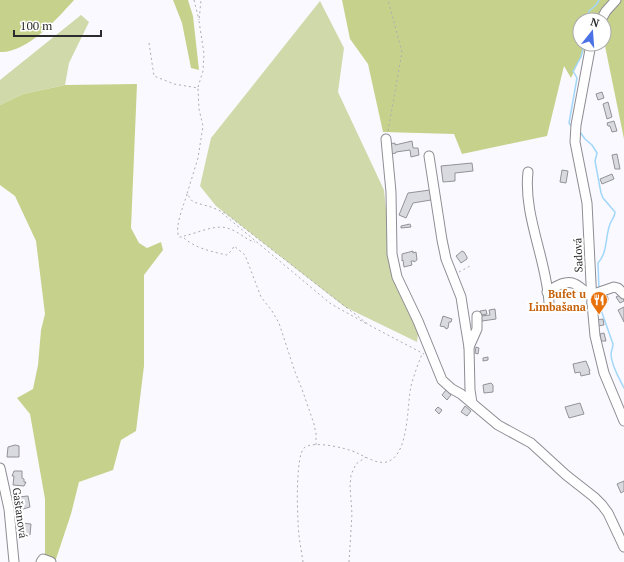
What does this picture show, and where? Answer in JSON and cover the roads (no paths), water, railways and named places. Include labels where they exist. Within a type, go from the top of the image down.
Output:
[{"type":"street","points":[[606,12],[616,0]]},
{"type":"street","name":"Sadová","points":[[589,52],[575,129],[575,142],[587,203],[598,298],[595,336],[599,356],[610,388],[624,421]]},
{"type":"street","points":[[386,139],[392,192],[392,254],[397,277],[432,355],[439,375],[445,385],[461,394],[498,425],[531,443],[566,475],[594,497],[608,513],[624,547]]},
{"type":"street","points":[[429,156],[446,259],[461,297],[469,347],[470,390],[472,403]]},
{"type":"street","points":[[528,172],[527,185],[534,202],[549,303]]},
{"type":"street","points":[[547,292],[557,285],[571,282],[576,284],[584,292],[598,298],[614,287],[618,288],[624,294]]},
{"type":"street","points":[[469,347],[477,329],[477,316]]},
{"type":"street","name":"Gaštanová","points":[[0,468],[9,509],[14,562]]},
{"type":"street","points":[[41,562],[43,560],[51,562]]},
{"type":"waterway","points":[[589,12],[599,0]]},
{"type":"waterway","points":[[572,127],[569,123],[577,78],[573,71],[582,52]]},
{"type":"waterway","points":[[580,132],[597,153],[595,161],[601,193],[603,198],[615,212],[608,229],[605,249],[598,263],[599,289]]},
{"type":"waterway","points":[[600,303],[613,344],[611,354],[612,363],[624,388]]},
{"type":"place","name":"Bufet u Limbašana","points":[[599,315]]}]
